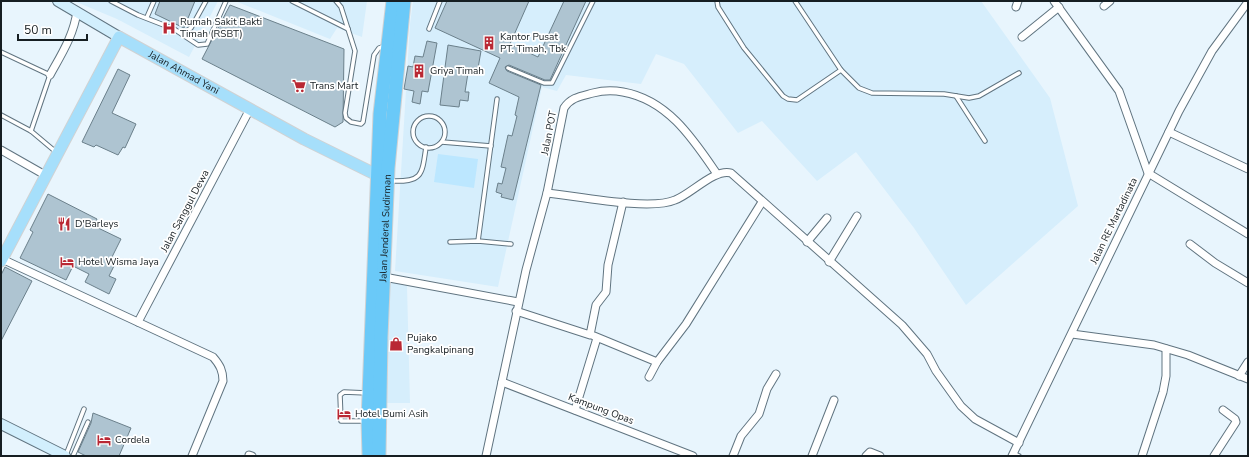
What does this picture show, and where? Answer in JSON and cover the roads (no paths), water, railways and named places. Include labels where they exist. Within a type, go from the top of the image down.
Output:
[{"type":"highway","name":"Jalan Jenderal Sudirman","points":[[369,456],[368,420],[375,394],[381,337],[384,277],[380,114],[393,1]]},
{"type":"highway","name":"Jalan Jenderal Sudirman","points":[[379,456],[375,394],[382,178],[404,1]]},
{"type":"main road","name":"Jalan Ahmad Yani","points":[[119,37],[304,139],[382,178]]},
{"type":"main road","points":[[2,260],[56,153],[119,37]]},
{"type":"street","points":[[58,1],[119,37]]},
{"type":"street","points":[[1104,6],[1110,1]]},
{"type":"street","name":"Jalan RE Martadinata","points":[[1015,455],[1019,443],[1179,110],[1212,51],[1248,2]]},
{"type":"street","points":[[1022,37],[1056,4],[1068,17],[1119,91],[1148,173],[1248,234]]},
{"type":"street","points":[[50,75],[76,23],[77,11]]},
{"type":"street","name":"Jalan POT","points":[[486,456],[518,302],[548,193],[564,108],[573,98],[600,91],[611,90],[632,94],[653,102],[690,134],[717,174]]},
{"type":"street","name":"Jalan Sanggul Dewa","points":[[138,322],[250,110]]},
{"type":"street","points":[[1169,132],[1248,169]]},
{"type":"street","points":[[1,150],[45,175]]},
{"type":"street","points":[[548,193],[646,205],[675,200],[717,174],[731,173],[913,337],[957,401],[975,419],[1019,443]]},
{"type":"street","points":[[576,410],[594,336],[596,305],[606,292],[608,265],[623,202]]},
{"type":"street","points":[[649,378],[657,362],[686,324],[762,202]]},
{"type":"street","points":[[829,262],[857,216]]},
{"type":"street","points":[[807,242],[827,218]]},
{"type":"street","points":[[1190,244],[1215,263],[1248,283]]},
{"type":"street","points":[[2,260],[213,357],[223,371],[223,381],[221,389],[192,456]]},
{"type":"street","points":[[384,277],[518,302]]},
{"type":"street","points":[[516,311],[594,336],[657,362]]},
{"type":"street","points":[[1072,334],[1154,345],[1188,355],[1248,379]]},
{"type":"street","points":[[1142,456],[1163,392],[1166,376],[1166,349]]},
{"type":"street","points":[[1239,376],[1248,362]]},
{"type":"street","points":[[733,456],[741,436],[759,414],[767,389],[776,374]]},
{"type":"street","name":"Kampung Opas","points":[[502,382],[693,456]]},
{"type":"street","points":[[812,456],[834,400]]},
{"type":"street","points":[[1214,456],[1236,422],[1235,419],[1222,410]]},
{"type":"street","points":[[1,424],[65,456]]},
{"type":"street","points":[[866,456],[870,452],[880,456]]},
{"type":"lane","points":[[111,1],[138,15],[147,17],[182,34],[198,45],[207,44],[226,1]]},
{"type":"lane","points":[[147,17],[154,1]]},
{"type":"lane","points":[[182,34],[191,28],[206,1]]},
{"type":"lane","points":[[292,1],[348,29]]},
{"type":"lane","points":[[336,1],[341,7],[355,51],[345,113],[346,118],[351,122],[361,124],[363,122],[374,55],[379,48],[387,44]]},
{"type":"lane","points":[[428,29],[440,1]]},
{"type":"lane","points":[[508,68],[544,83],[552,83],[593,1]]},
{"type":"lane","points":[[717,1],[718,8],[744,48],[783,96],[788,99],[798,100],[841,70]]},
{"type":"lane","points":[[795,1],[841,70],[859,88],[872,94],[956,96],[975,98],[1019,73]]},
{"type":"lane","points":[[1,52],[50,75],[32,130]]},
{"type":"lane","points":[[956,96],[985,141]]},
{"type":"lane","points":[[478,240],[497,100]]},
{"type":"lane","points":[[1,114],[32,130],[56,153]]},
{"type":"lane","points":[[424,116],[436,117],[444,125],[445,136],[442,142],[437,146],[426,148],[416,141],[413,130],[415,124],[424,116]]},
{"type":"lane","points":[[442,142],[491,146]]},
{"type":"lane","points":[[382,178],[410,181],[414,179],[423,170],[426,148]]},
{"type":"lane","points":[[450,242],[478,240],[511,244]]},
{"type":"lane","points":[[368,420],[341,421],[340,395],[344,392],[375,394]]},
{"type":"lane","points":[[65,456],[84,409]]},
{"type":"lane","points":[[73,456],[88,422]]},
{"type":"place","name":"Rumah Sakit Bakti Timah (RSBT)","points":[[169,28]]},
{"type":"place","name":"Kantor Pusat PT. Timah, Tbk","points":[[489,43]]},
{"type":"place","name":"Griya Timah","points":[[419,71]]},
{"type":"place","name":"Trans Mart","points":[[299,86]]},
{"type":"place","name":"D'Barleys","points":[[64,224]]},
{"type":"place","name":"Hotel Wisma Jaya","points":[[67,262]]},
{"type":"place","name":"Pujako Pangkalpinang","points":[[396,344]]},
{"type":"place","name":"Hotel Bumi Asih","points":[[344,414]]},
{"type":"place","name":"Cordela","points":[[104,440]]}]
